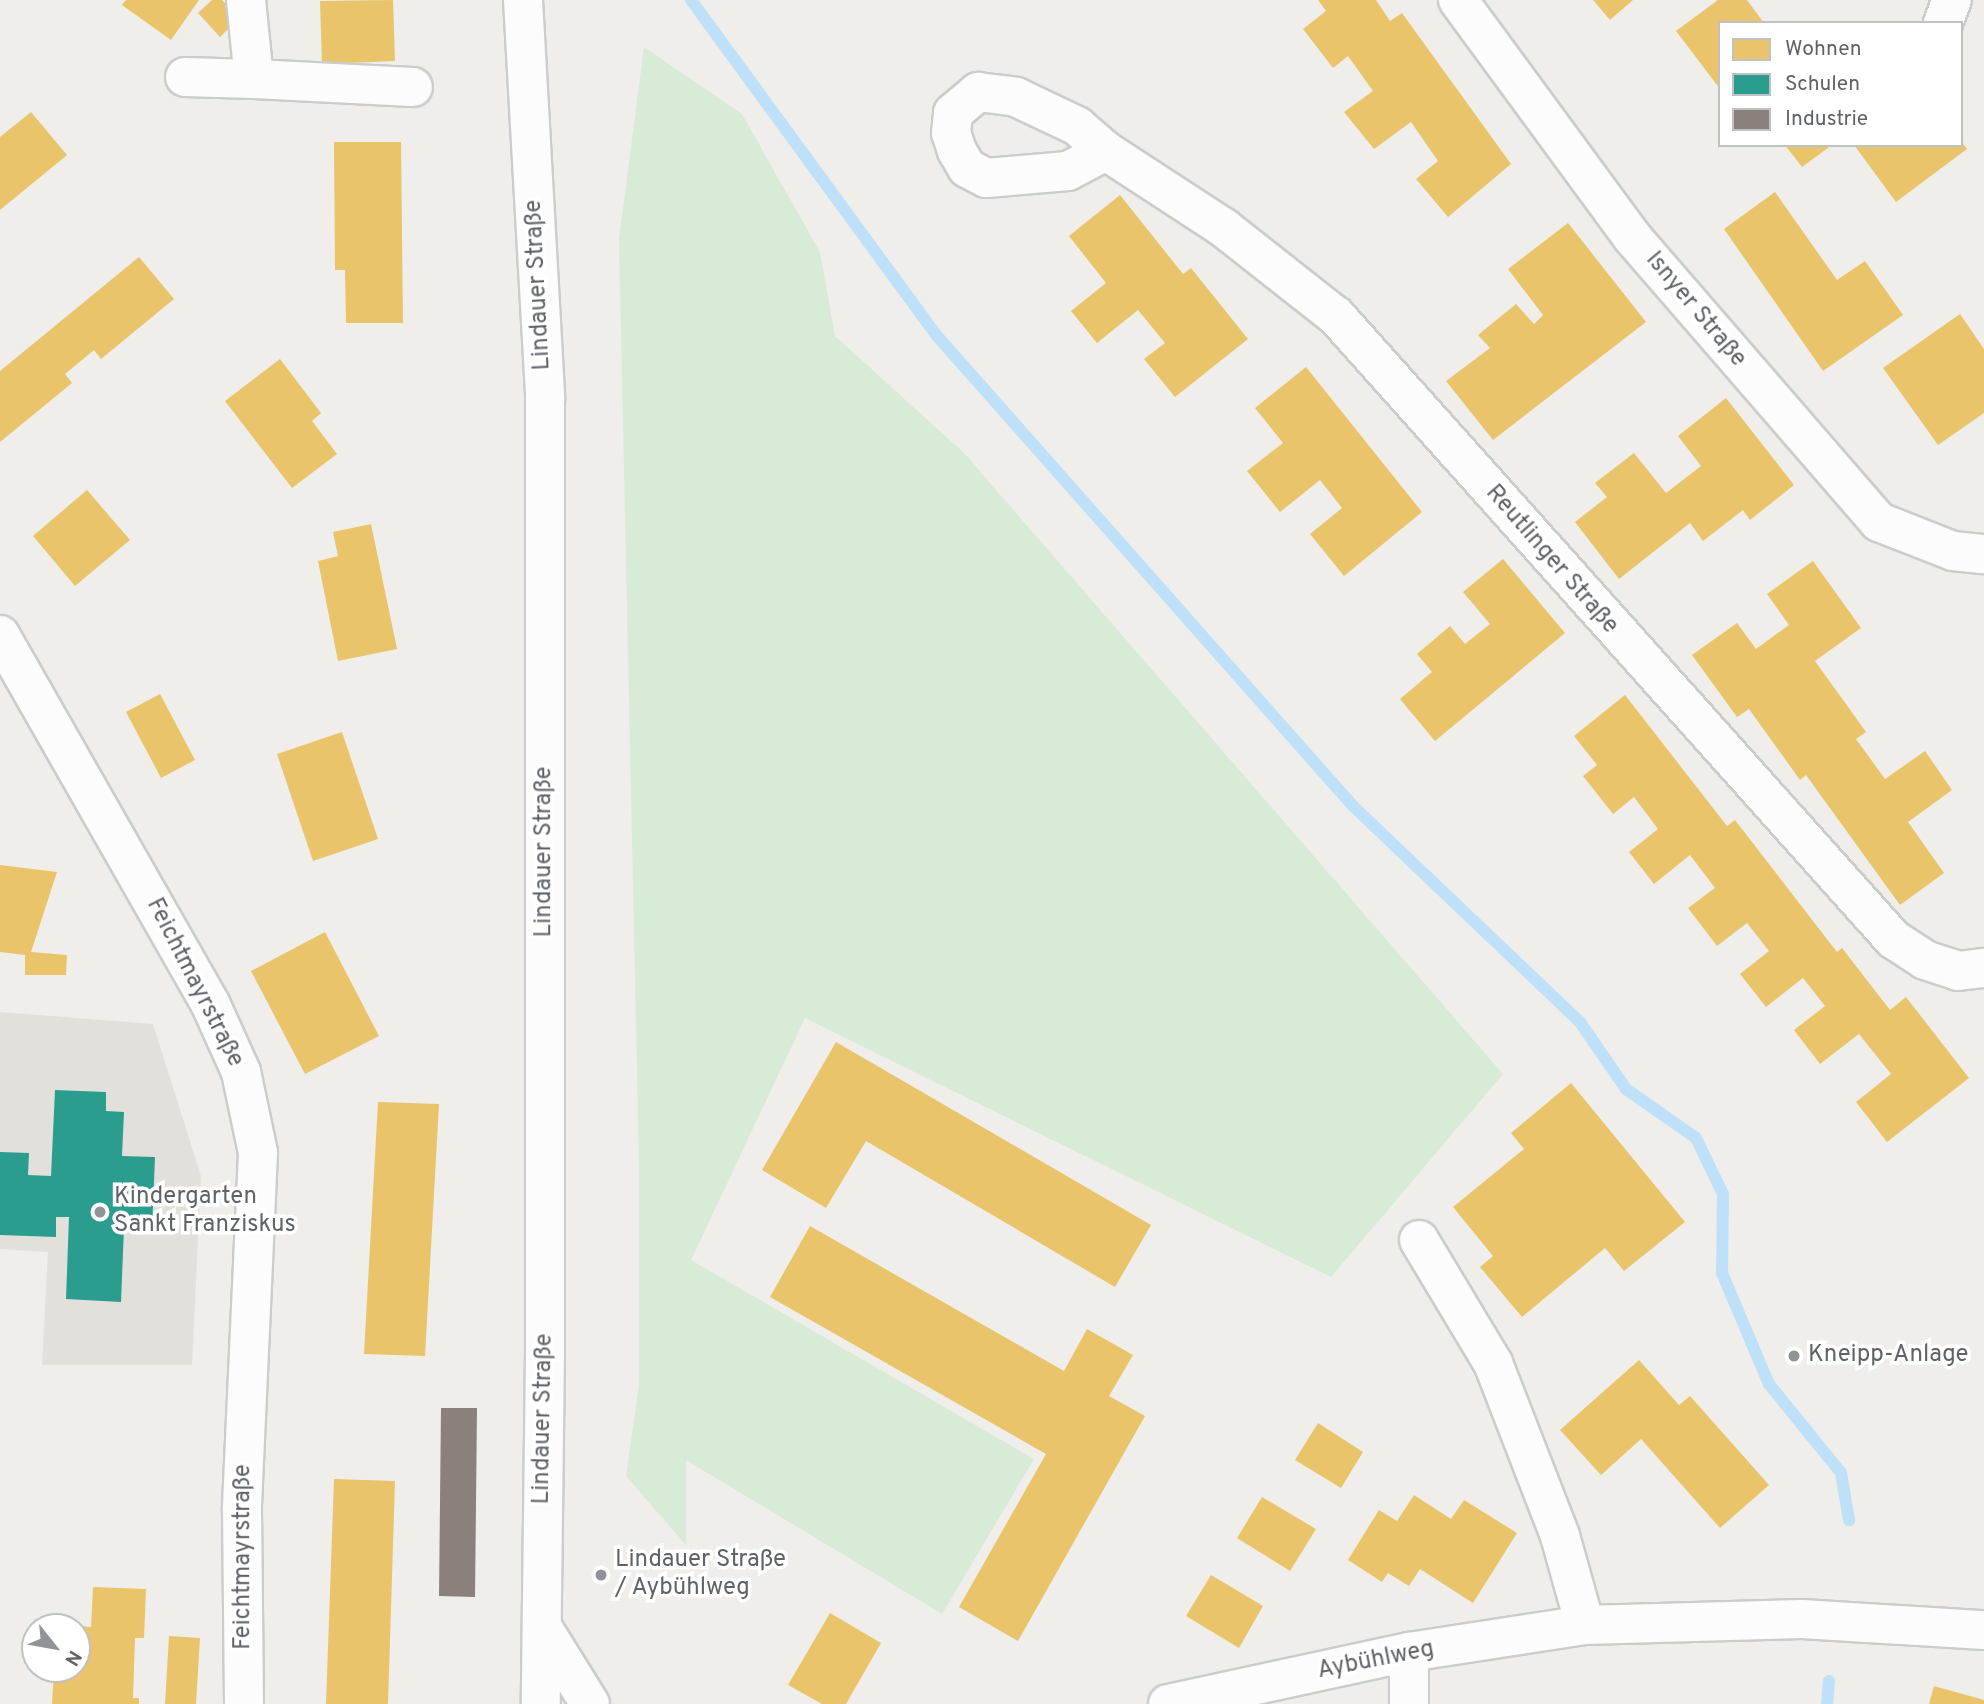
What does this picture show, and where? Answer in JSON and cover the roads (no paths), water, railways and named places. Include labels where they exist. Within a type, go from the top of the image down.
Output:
[{"type":"street","points":[[246,0],[254,79]]},
{"type":"street","name":"Lindauer Straße","points":[[523,0],[545,397],[544,1630],[541,1704]]},
{"type":"street","name":"Isnyer Straße","points":[[1458,0],[1632,237],[1879,522],[1953,551],[1984,554]]},
{"type":"street","points":[[1944,21],[1952,0]]},
{"type":"street","points":[[185,77],[412,87]]},
{"type":"street","name":"Reutlinger Straße","points":[[1106,150],[1224,228],[1336,316],[1893,939],[1925,960],[1958,971],[1984,968]]},
{"type":"street","name":"Feichtmayrstraße","points":[[0,635],[210,1003],[241,1072],[258,1153],[242,1511],[244,1704]]},
{"type":"street","points":[[1419,1240],[1493,1363],[1560,1536],[1585,1625]]},
{"type":"street","name":"Aybühlweg","points":[[1168,1704],[1409,1652],[1585,1625],[1802,1619],[1984,1630]]},
{"type":"street","points":[[544,1630],[590,1704]]},
{"type":"street","points":[[1409,1652],[1409,1704]]},
{"type":"waterway","points":[[691,0],[938,337],[1352,805],[1580,1022],[1626,1089],[1696,1138],[1723,1194],[1722,1273],[1769,1384],[1841,1473],[1849,1520]]},
{"type":"waterway","points":[[1827,1704],[1829,1681]]},
{"type":"place","name":"Kindergarten Sankt Franziskus","points":[[100,1212]]},
{"type":"place","name":"Kneipp-Anlage","points":[[1794,1356]]},
{"type":"place","name":"Lindauer Straße / Aybühlweg","points":[[601,1575]]}]
